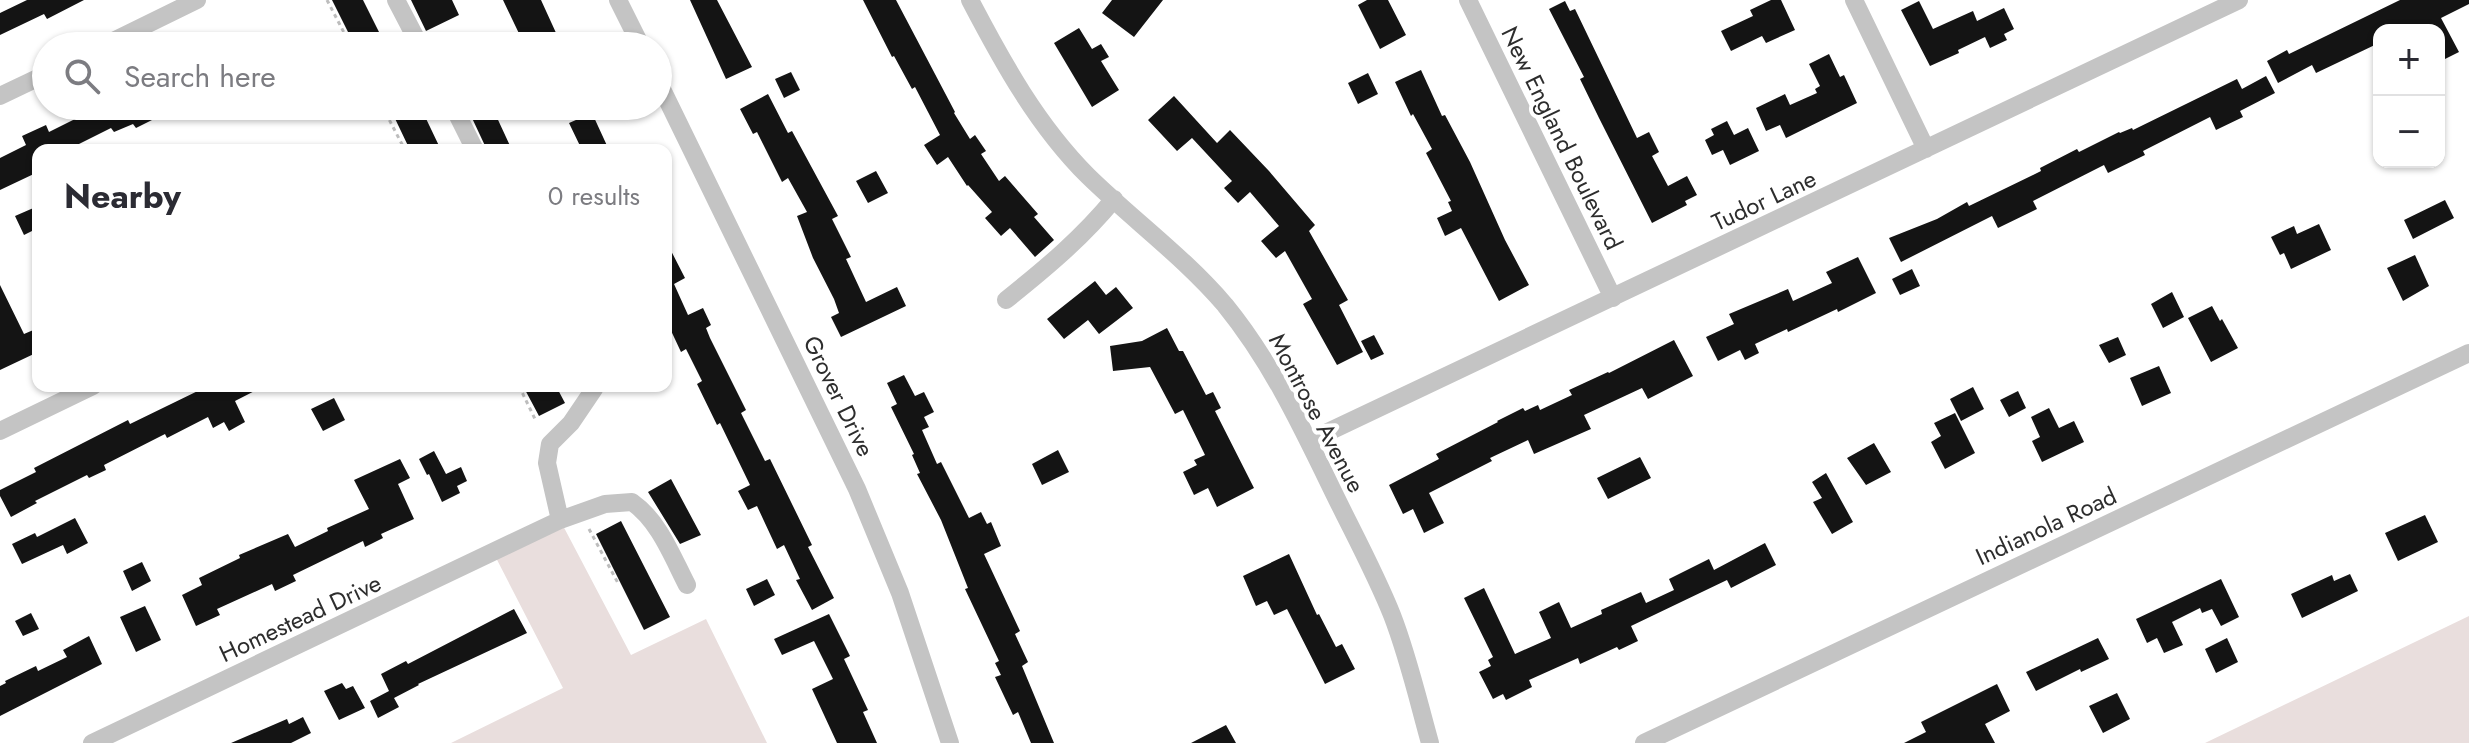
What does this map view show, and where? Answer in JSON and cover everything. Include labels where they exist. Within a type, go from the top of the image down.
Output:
[{"type":"street","points":[[132,32],[197,0]]},
{"type":"street","points":[[396,0],[413,32]]},
{"type":"street","points":[[618,0],[634,32]]},
{"type":"street","name":"Montrose Avenue","points":[[970,0],[1003,65],[1042,122],[1089,176],[1186,262],[1224,304],[1268,364],[1309,441],[1391,614],[1407,657],[1430,743]]},
{"type":"street","name":"New England Boulevard","points":[[1468,0],[1613,298]]},
{"type":"street","points":[[1854,0],[1926,149]]},
{"type":"street","name":"Tudor Lane","points":[[1309,441],[2239,0]]},
{"type":"street","points":[[0,96],[32,81]]},
{"type":"street","name":"Grover Drive","points":[[672,110],[857,489],[900,593],[950,743]]},
{"type":"street","points":[[460,120],[472,144]]},
{"type":"street","points":[[1006,300],[1056,261],[1114,199]]},
{"type":"street","name":"Indianola Road","points":[[1644,743],[2469,353]]},
{"type":"street","points":[[0,431],[81,392]]},
{"type":"street","points":[[560,520],[547,463],[550,444],[571,423],[592,392]]},
{"type":"street","name":"Homestead Drive","points":[[92,743],[560,520],[605,504],[632,502],[643,510],[687,585]]},
{"type":"path","points":[[327,0],[344,32]]},
{"type":"path","points":[[389,120],[402,144]]},
{"type":"path","points":[[522,392],[535,419]]},
{"type":"path","points":[[580,512],[619,585]]},
{"type":"shaded area","points":[[560,520],[631,655],[706,619],[767,743],[451,743],[563,688],[493,552]]},
{"type":"shaded area","points":[[2469,616],[2469,743],[2205,743]]},
{"type":"building","points":[[27,0],[84,0],[47,19],[44,14],[0,35],[0,13]]},
{"type":"building","points":[[332,0],[363,0],[379,32],[348,32]]},
{"type":"building","points":[[411,0],[452,0],[459,15],[426,31]]},
{"type":"building","points":[[503,0],[541,0],[556,32],[518,32]]},
{"type":"building","points":[[690,0],[717,0],[752,67],[726,79]]},
{"type":"building","points":[[863,0],[896,0],[970,139],[975,135],[986,151],[981,154],[999,181],[1005,176],[1038,214],[1034,217],[1054,240],[1035,257],[1010,228],[1001,236],[985,218],[992,212],[967,186],[948,157],[937,165],[924,145],[940,135],[915,87],[912,89],[892,57]]},
{"type":"building","points":[[1112,0],[1163,0],[1134,37],[1102,13]]},
{"type":"building","points":[[1367,0],[1388,0],[1406,35],[1380,49],[1358,5]]},
{"type":"building","points":[[1771,0],[1781,0],[1795,30],[1766,43],[1762,36],[1731,51],[1721,31],[1753,16],[1750,10]]},
{"type":"building","points":[[2400,0],[2469,0],[2469,4],[2441,18],[2444,24],[2373,24],[2373,46],[2316,73],[2312,65],[2278,83],[2267,61],[2287,50],[2289,54]]},
{"type":"building","points":[[1565,1],[1570,11],[1575,9],[1637,138],[1649,132],[1659,152],[1652,156],[1668,186],[1687,176],[1697,195],[1685,201],[1687,205],[1652,223],[1580,79],[1584,77],[1549,9]]},
{"type":"building","points":[[1919,1],[1933,29],[1973,11],[1977,21],[2004,8],[2014,29],[2004,34],[2007,40],[1990,48],[1985,37],[1930,66],[1901,10]]},
{"type":"building","points":[[2445,26],[2459,52],[2445,59]]},
{"type":"building","points":[[1079,28],[1092,49],[1101,44],[1109,57],[1101,61],[1119,90],[1092,107],[1054,43]]},
{"type":"building","points":[[1829,54],[1840,77],[1844,75],[1857,103],[1786,138],[1780,125],[1766,131],[1756,108],[1785,94],[1790,105],[1817,93],[1815,89],[1820,86],[1809,64]]},
{"type":"building","points":[[1421,70],[1442,116],[1445,115],[1470,162],[1529,285],[1499,301],[1461,228],[1445,236],[1437,218],[1452,211],[1448,202],[1451,201],[1426,153],[1432,149],[1413,114],[1411,116],[1395,82]]},
{"type":"building","points":[[791,72],[800,90],[784,98],[775,79]]},
{"type":"building","points":[[1368,73],[1378,94],[1358,104],[1348,83]]},
{"type":"building","points":[[2266,76],[2275,93],[2240,111],[2243,117],[2216,130],[2210,117],[2143,151],[2145,155],[2108,173],[2104,165],[2033,201],[2037,209],[1998,228],[1992,216],[1901,262],[1889,238],[1937,219],[1967,202],[1969,206],[2041,171],[2040,168],[2077,149],[2079,152],[2119,132],[2133,130],[2237,79],[2242,89]]},
{"type":"building","points":[[768,94],[788,133],[792,131],[838,216],[832,219],[851,257],[846,259],[866,302],[897,287],[906,306],[841,337],[831,317],[839,313],[834,299],[813,258],[797,216],[807,212],[788,178],[782,182],[757,132],[753,134],[740,109]]},
{"type":"building","points":[[1174,96],[1217,143],[1230,130],[1315,225],[1309,231],[1348,300],[1339,305],[1363,352],[1337,365],[1303,304],[1312,299],[1285,251],[1276,258],[1261,241],[1279,226],[1250,192],[1238,203],[1224,188],[1232,181],[1192,138],[1177,151],[1148,120]]},
{"type":"building","points":[[73,120],[152,120],[136,128],[133,124],[114,132],[111,128],[79,144],[32,144],[32,175],[0,190],[0,158],[26,145],[22,136],[46,125],[49,132]]},
{"type":"building","points":[[396,120],[427,120],[438,144],[407,144]]},
{"type":"building","points":[[473,120],[498,120],[509,144],[484,144]]},
{"type":"building","points":[[595,120],[606,144],[579,144],[569,123]]},
{"type":"building","points":[[1727,121],[1734,135],[1748,128],[1759,151],[1730,165],[1723,150],[1712,155],[1705,140],[1714,135],[1711,129]]},
{"type":"building","points":[[876,171],[888,193],[868,203],[856,181]]},
{"type":"building","points":[[2445,200],[2454,218],[2413,239],[2404,220]]},
{"type":"building","points":[[32,209],[32,231],[24,235],[15,216]]},
{"type":"building","points":[[2319,224],[2331,250],[2291,269],[2284,253],[2280,255],[2271,237],[2294,226],[2297,234]]},
{"type":"building","points":[[672,253],[685,278],[674,284],[688,315],[703,308],[711,325],[706,328],[710,338],[746,410],[741,413],[765,461],[770,459],[834,598],[812,610],[796,580],[800,579],[784,545],[777,549],[757,506],[748,510],[738,491],[750,485],[697,384],[702,381],[686,349],[681,352],[672,333]]},
{"type":"building","points":[[2415,255],[2429,286],[2403,301],[2387,268]]},
{"type":"building","points":[[1858,257],[1876,293],[1838,312],[1837,309],[1755,344],[1759,353],[1745,360],[1740,350],[1718,361],[1706,337],[1734,324],[1729,314],[1788,289],[1793,301],[1832,283],[1826,272]]},
{"type":"building","points":[[1912,269],[1920,286],[1900,295],[1892,279]]},
{"type":"building","points":[[1095,281],[1106,295],[1116,287],[1133,308],[1099,334],[1088,320],[1064,339],[1047,319]]},
{"type":"building","points":[[0,285],[24,334],[32,331],[32,355],[0,370]]},
{"type":"building","points":[[2172,292],[2184,317],[2163,328],[2151,304]]},
{"type":"building","points":[[2212,306],[2238,348],[2211,362],[2188,318]]},
{"type":"building","points":[[1167,328],[1206,395],[1213,392],[1221,408],[1215,411],[1254,488],[1217,507],[1208,488],[1194,495],[1183,472],[1197,465],[1194,460],[1205,455],[1183,410],[1175,414],[1150,367],[1113,371],[1110,346],[1142,341]]},
{"type":"building","points":[[1374,335],[1384,354],[1371,360],[1361,341]]},
{"type":"building","points":[[2118,337],[2126,355],[2109,363],[2099,345]]},
{"type":"building","points":[[1674,340],[1693,376],[1648,399],[1642,388],[1584,415],[1591,429],[1534,454],[1528,440],[1429,493],[1444,523],[1424,533],[1413,509],[1403,514],[1389,485],[1439,459],[1436,454],[1523,408],[1525,411],[1538,405],[1540,410],[1572,395],[1569,390]]},
{"type":"building","points":[[2159,366],[2171,393],[2142,406],[2130,378]]},
{"type":"building","points":[[904,375],[915,396],[924,392],[934,412],[924,417],[929,427],[922,430],[937,464],[941,462],[969,518],[981,512],[987,524],[991,522],[1001,546],[984,554],[1020,631],[1015,634],[1028,662],[1022,666],[1054,743],[1031,743],[1018,712],[1013,715],[995,677],[1001,675],[995,663],[999,661],[965,589],[968,588],[941,520],[917,474],[920,473],[914,454],[891,407],[897,404],[887,383]]},
{"type":"building","points":[[1973,387],[1984,409],[1961,421],[1950,399]]},
{"type":"building","points":[[2018,391],[2026,408],[2009,417],[2000,400]]},
{"type":"building","points":[[196,392],[252,392],[235,401],[245,422],[229,431],[224,422],[213,428],[208,417],[167,438],[165,434],[104,465],[106,470],[89,478],[87,475],[11,517],[0,490],[36,472],[34,468],[128,420],[130,424]]},
{"type":"building","points":[[526,392],[559,392],[565,403],[539,416]]},
{"type":"building","points":[[334,398],[345,420],[323,431],[311,409]]},
{"type":"building","points":[[2049,408],[2059,428],[2074,421],[2084,442],[2042,462],[2032,441],[2040,437],[2031,417]]},
{"type":"building","points":[[1955,413],[1975,453],[1945,469],[1931,442],[1941,436],[1934,423]]},
{"type":"building","points":[[1874,443],[1891,472],[1866,485],[1847,458]]},
{"type":"building","points":[[1058,450],[1069,472],[1042,485],[1032,464]]},
{"type":"building","points":[[434,451],[446,474],[461,467],[467,481],[457,486],[460,493],[442,502],[419,459]]},
{"type":"building","points":[[1640,457],[1651,478],[1608,499],[1597,478]]},
{"type":"building","points":[[400,459],[410,478],[398,484],[414,519],[381,534],[383,538],[365,547],[363,541],[293,575],[296,581],[275,591],[272,584],[217,609],[220,615],[196,626],[182,595],[202,585],[199,578],[240,558],[239,555],[288,534],[295,547],[369,509],[354,480]]},
{"type":"building","points":[[1826,473],[1853,522],[1832,534],[1813,502],[1822,498],[1812,482]]},
{"type":"building","points":[[671,479],[701,535],[680,544],[648,492]]},
{"type":"building","points":[[2425,515],[2438,542],[2398,561],[2385,533]]},
{"type":"building","points":[[75,518],[88,543],[67,554],[63,545],[22,564],[12,544],[35,533],[37,537]]},
{"type":"building","points":[[621,521],[670,617],[644,630],[596,534]]},
{"type":"building","points":[[1765,543],[1776,565],[1731,588],[1727,580],[1631,626],[1638,641],[1619,650],[1617,647],[1580,664],[1578,658],[1529,680],[1532,687],[1506,700],[1503,694],[1493,699],[1479,672],[1491,666],[1488,660],[1493,657],[1464,598],[1484,588],[1515,654],[1551,638],[1539,612],[1559,602],[1571,628],[1641,592],[1646,603],[1674,590],[1669,579],[1709,559],[1714,570]]},
{"type":"building","points":[[1289,554],[1317,615],[1336,647],[1342,644],[1355,669],[1325,684],[1287,609],[1274,615],[1267,601],[1256,606],[1243,576]]},
{"type":"building","points":[[142,562],[151,581],[132,591],[123,571]]},
{"type":"building","points":[[2350,574],[2358,591],[2302,618],[2291,594],[2332,575],[2334,581]]},
{"type":"building","points":[[767,579],[775,595],[754,606],[746,589]]},
{"type":"building","points":[[2221,579],[2239,617],[2221,626],[2212,609],[2202,613],[2200,608],[2172,622],[2183,645],[2164,653],[2157,638],[2147,643],[2136,619]]},
{"type":"building","points":[[145,606],[161,640],[136,652],[120,617]]},
{"type":"building","points":[[514,609],[527,633],[418,684],[394,698],[399,707],[378,718],[370,701],[389,691],[381,674],[406,661],[408,664]]},
{"type":"building","points":[[31,613],[39,629],[23,636],[15,621]]},
{"type":"building","points":[[829,614],[850,656],[844,659],[868,710],[863,712],[877,743],[837,743],[812,689],[833,679],[814,641],[782,655],[774,639]]},
{"type":"building","points":[[89,636],[102,664],[0,716],[0,686],[5,681],[36,666],[38,671],[67,657],[63,650]]},
{"type":"building","points":[[2098,638],[2109,659],[2081,672],[2080,669],[2036,691],[2026,672]]},
{"type":"building","points":[[2227,638],[2238,662],[2216,673],[2205,649]]},
{"type":"building","points":[[342,683],[346,689],[353,686],[365,708],[339,720],[324,691]]},
{"type":"building","points":[[1997,684],[2010,711],[1985,724],[1995,743],[1904,743],[1926,732],[1921,722]]},
{"type":"building","points":[[2117,693],[2130,719],[2103,733],[2089,706]]},
{"type":"building","points":[[303,717],[311,733],[291,743],[231,743],[287,719],[289,724]]},
{"type":"building","points":[[1226,725],[1236,743],[1191,743]]}]
